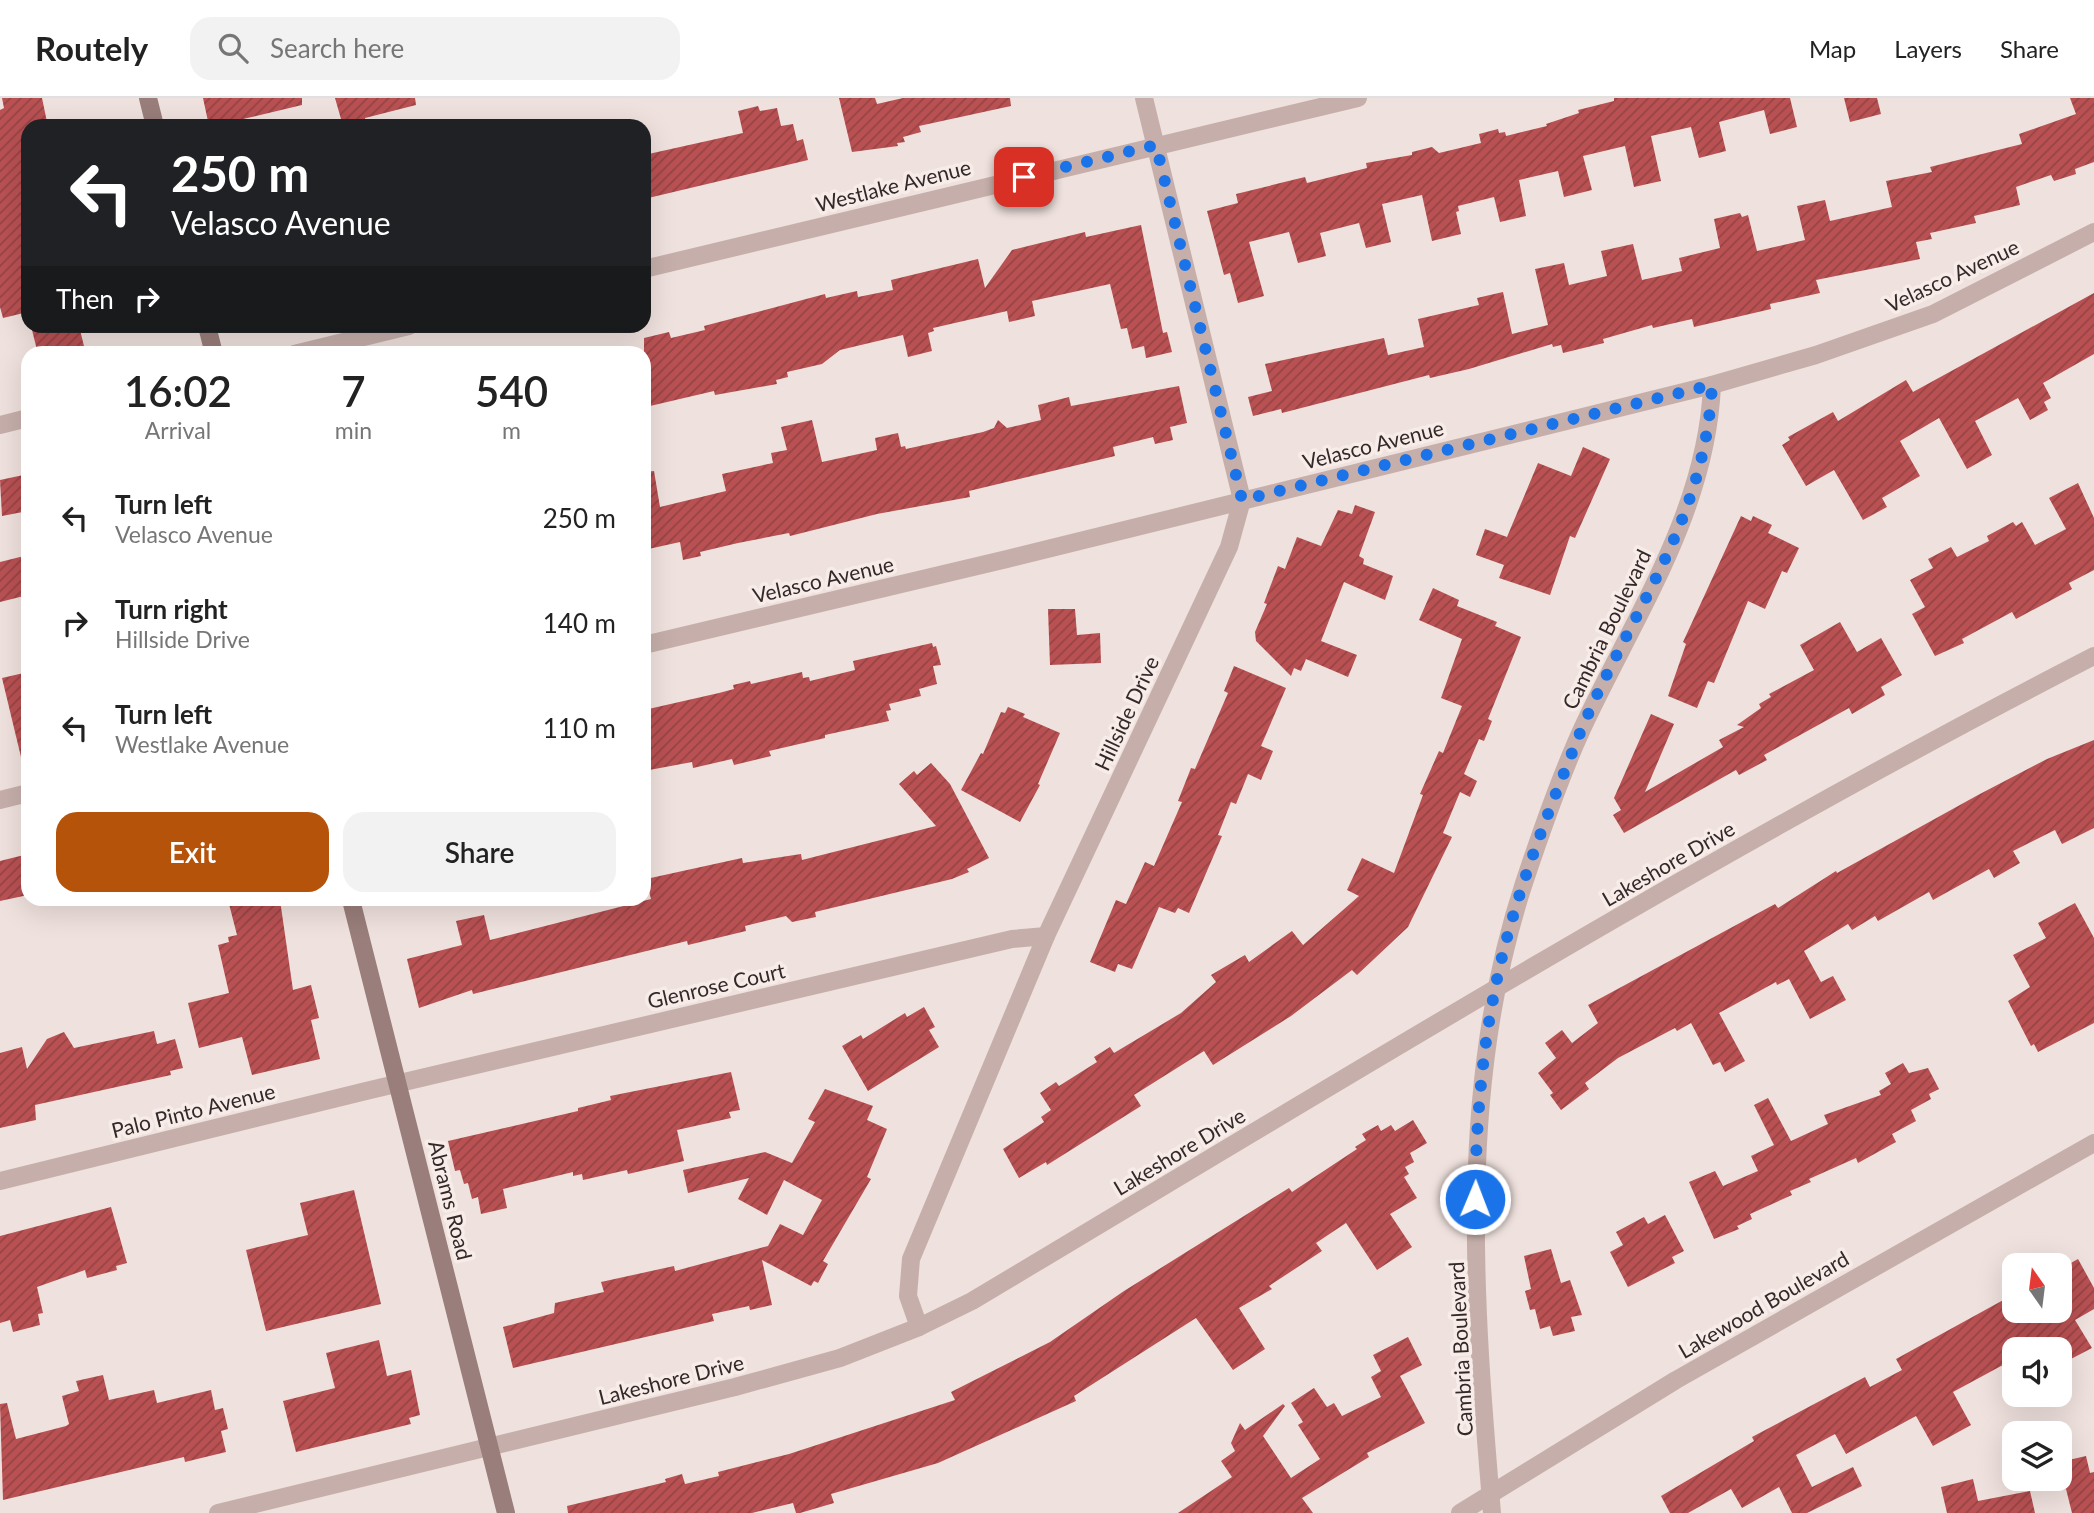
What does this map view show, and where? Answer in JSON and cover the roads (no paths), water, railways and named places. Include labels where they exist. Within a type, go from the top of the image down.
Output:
[{"type":"main road","points":[[148,98],[153,119]]},
{"type":"main road","name":"Abrams Road","points":[[353,906],[506,1513]]},
{"type":"street","points":[[1144,98],[1242,500]]},
{"type":"street","name":"Westlake Avenue","points":[[651,267],[1358,98]]},
{"type":"street","name":"Velasco Avenue","points":[[651,643],[1007,559],[1712,385],[1816,355],[1933,314],[2094,232]]},
{"type":"street","points":[[327,346],[380,333]]},
{"type":"street","name":"Cambria Boulevard","points":[[1492,1513],[1475,1199],[1477,1133],[1495,988],[1524,883],[1581,731],[1655,582],[1692,498],[1710,425],[1712,385]]},
{"type":"street","points":[[0,425],[21,420]]},
{"type":"street","name":"Hillside Drive","points":[[919,1327],[908,1296],[911,1259],[1046,936],[1228,547],[1242,500]]},
{"type":"street","name":"Lakeshore Drive","points":[[218,1513],[735,1387],[840,1357],[919,1327],[972,1301],[1495,988],[1924,743],[2094,656]]},
{"type":"street","points":[[0,800],[21,795]]},
{"type":"street","name":"Glenrose Court","points":[[397,1083],[1012,939],[1046,936]]},
{"type":"street","name":"Palo Pinto Avenue","points":[[0,1181],[397,1083]]},
{"type":"street","name":"Lakewood Boulevard","points":[[1460,1513],[1676,1380],[2094,1143]]}]
